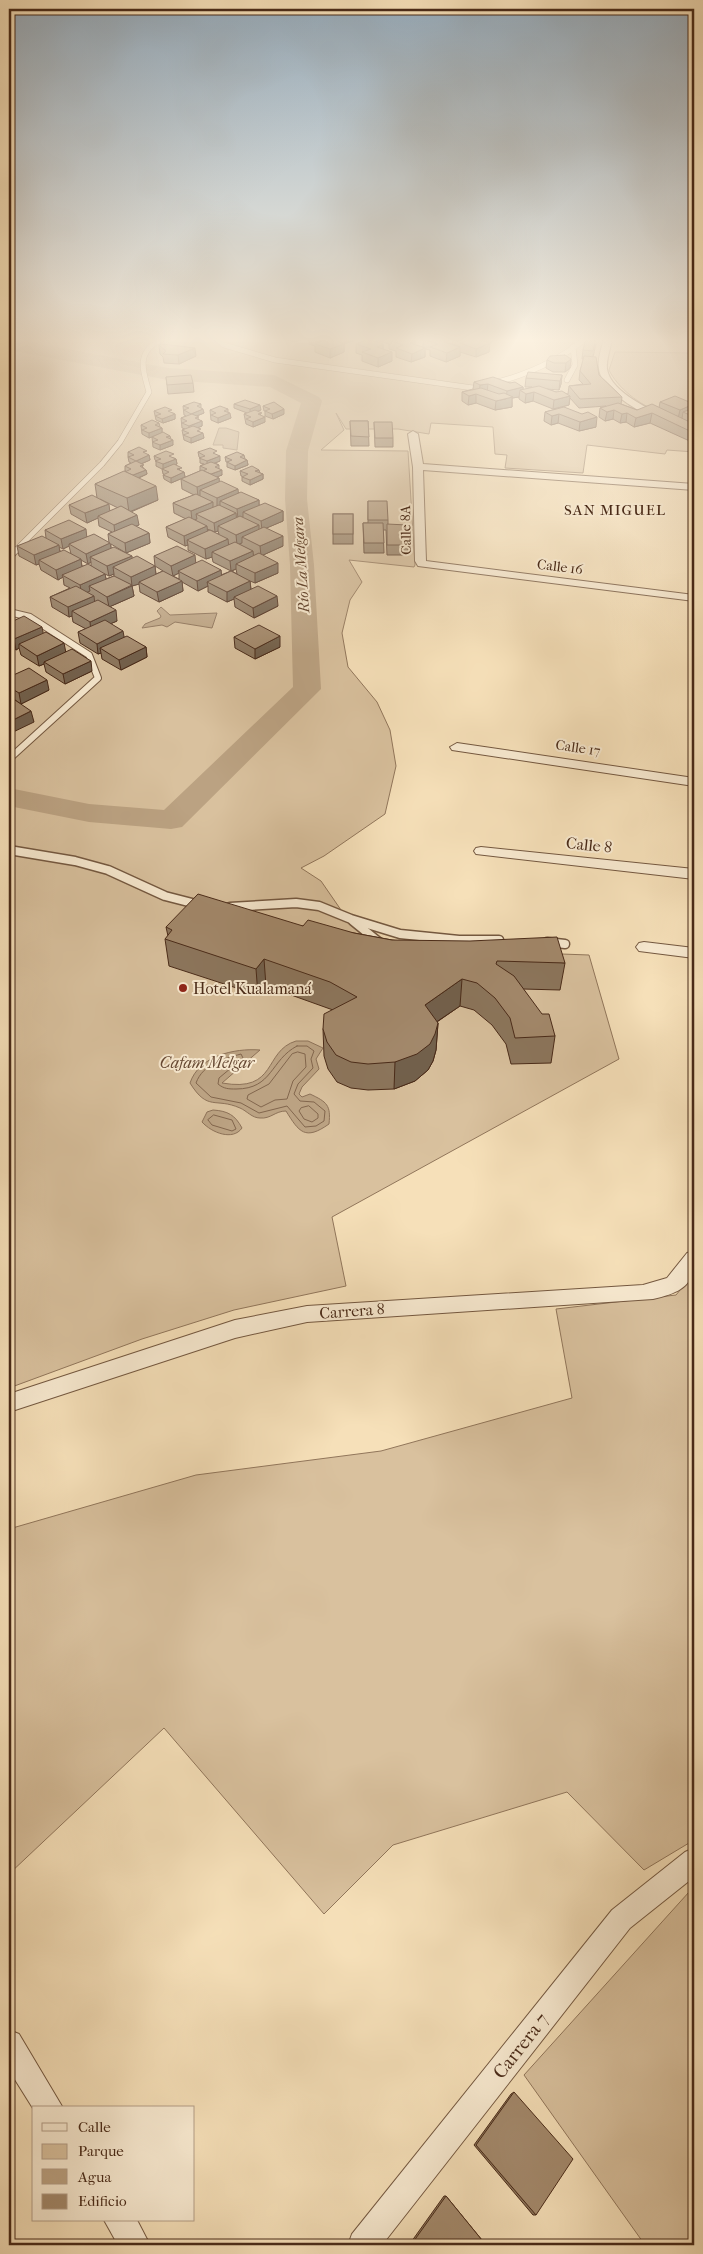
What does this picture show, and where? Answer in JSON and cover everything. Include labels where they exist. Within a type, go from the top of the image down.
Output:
[{"type":"street","name":"Calle 8A","points":[[414,443],[418,467],[420,560],[422,564]]},
{"type":"street","points":[[418,467],[694,487]]},
{"type":"street","name":"Calle 16","points":[[422,564],[694,598]]},
{"type":"street","name":"Calle 17","points":[[457,747],[694,782]]},
{"type":"street","name":"Calle 8","points":[[481,851],[694,874]]},
{"type":"street","points":[[644,947],[694,953]]},
{"type":"street","name":"Carrera 8","points":[[9,1403],[235,1329],[307,1314],[643,1293],[666,1289],[680,1279],[694,1259]]},
{"type":"street","name":"Carrera 7","points":[[363,2245],[622,1920],[693,1866]]},
{"type":"street","points":[[9,2044],[48,2106]]},
{"type":"street","points":[[120,2222],[135,2245]]},
{"type":"lane","points":[[9,557],[87,480],[119,443]]},
{"type":"lane","points":[[9,612],[30,617],[89,655],[98,678],[9,759]]},
{"type":"lane","points":[[9,850],[83,863],[108,870],[165,896],[203,906],[212,906]]},
{"type":"lane","points":[[220,906],[296,903],[319,906],[351,919],[400,934],[459,940],[508,940]]},
{"type":"lane","points":[[351,919],[389,949]]},
{"type":"lane","points":[[452,948],[459,940]]},
{"type":"lane","points":[[536,942],[565,944]]},
{"type":"green space","name":"Cafam Melgar","points":[[9,443],[329,443],[321,450],[408,451],[415,565],[414,567],[349,560],[362,582],[350,600],[342,633],[348,667],[377,702],[390,730],[396,766],[385,814],[324,856],[301,868],[321,881],[350,923],[395,948],[589,955],[619,1059],[332,1217],[346,1286],[234,1310],[142,1339],[9,1388]]},
{"type":"green space","name":"Cafam Melgar","points":[[494,443],[694,443],[694,452],[667,450],[665,454],[587,445],[583,473],[505,468],[507,455],[495,454]]},
{"type":"green space","points":[[694,1273],[694,1840],[644,1870],[567,1792],[393,1845],[324,1914],[164,1728],[9,1874],[9,1529],[196,1475],[381,1451],[572,1398],[556,1309],[676,1295]]},
{"type":"green space","points":[[689,1892],[694,1904],[694,2245],[645,2245],[524,2075]]},
{"type":"water","points":[[214,443],[238,443],[237,450],[223,448],[223,445],[213,445]]},
{"type":"water","points":[[161,607],[170,615],[217,613],[212,628],[175,622],[167,627],[162,625],[142,628],[145,624],[160,618],[161,616],[157,611]]},
{"type":"water","points":[[296,1041],[308,1041],[323,1048],[316,1059],[319,1069],[302,1087],[299,1094],[302,1097],[310,1094],[327,1105],[329,1124],[314,1132],[303,1132],[299,1129],[286,1111],[264,1118],[257,1118],[240,1108],[207,1101],[196,1092],[190,1083],[201,1066],[209,1060],[229,1052],[260,1050],[222,1083],[240,1084],[253,1082],[268,1070],[278,1053]]},
{"type":"water","points":[[213,1110],[230,1114],[242,1128],[238,1132],[228,1135],[206,1126],[202,1122],[207,1112]]},
{"type":"building","points":[[139,447],[147,451],[143,452],[149,455],[136,461],[128,457],[134,455],[128,452]]},
{"type":"building","points":[[210,448],[217,451],[213,453],[220,456],[207,461],[199,458],[205,456],[198,452]]},
{"type":"building","points":[[166,451],[174,454],[169,456],[176,459],[163,464],[155,461],[161,459],[154,456]]},
{"type":"building","points":[[237,452],[244,455],[240,457],[247,460],[235,466],[227,462],[232,460],[225,457]]},
{"type":"building","points":[[136,461],[144,465],[140,466],[146,470],[133,475],[125,472],[131,469],[125,466]]},
{"type":"building","points":[[211,462],[219,465],[215,467],[222,470],[211,474],[203,471],[207,469],[200,466]]},
{"type":"building","points":[[174,464],[182,468],[177,469],[184,472],[171,478],[163,475],[169,472],[162,469]]},
{"type":"building","points":[[252,466],[259,470],[255,471],[263,474],[250,480],[242,477],[248,474],[240,471]]},
{"type":"building","points":[[202,470],[219,478],[197,487],[181,479]]},
{"type":"building","points":[[124,471],[156,486],[127,498],[95,484]]},
{"type":"building","points":[[221,481],[238,489],[217,498],[200,490]]},
{"type":"building","points":[[241,492],[259,500],[237,509],[220,501]]},
{"type":"building","points":[[196,494],[213,502],[191,511],[173,503]]},
{"type":"building","points":[[92,495],[109,504],[85,513],[69,505]]},
{"type":"building","points":[[368,501],[387,501],[388,520],[368,520]]},
{"type":"building","points":[[265,503],[283,511],[261,521],[243,512]]},
{"type":"building","points":[[219,505],[236,513],[214,523],[196,514]]},
{"type":"building","points":[[121,506],[137,515],[114,525],[98,516]]},
{"type":"building","points":[[333,514],[353,514],[353,534],[333,534]]},
{"type":"building","points":[[240,516],[259,525],[236,535],[218,526]]},
{"type":"building","points":[[189,517],[207,526],[184,536],[166,527]]},
{"type":"building","points":[[69,520],[86,529],[61,539],[45,530]]},
{"type":"building","points":[[363,523],[383,523],[384,543],[364,543]]},
{"type":"building","points":[[132,524],[149,533],[125,543],[108,534]]},
{"type":"building","points":[[387,524],[407,525],[408,545],[387,545]]},
{"type":"building","points":[[264,527],[283,536],[260,546],[242,537]]},
{"type":"building","points":[[210,530],[228,539],[205,549],[187,540]]},
{"type":"building","points":[[94,534],[110,543],[86,554],[69,544]]},
{"type":"building","points":[[42,536],[59,545],[34,555],[17,546]]},
{"type":"building","points":[[235,542],[253,551],[230,561],[212,552]]},
{"type":"building","points":[[177,546],[195,555],[171,566],[154,556]]},
{"type":"building","points":[[114,547],[132,556],[107,566],[90,557]]},
{"type":"building","points":[[64,550],[81,559],[56,570],[39,560]]},
{"type":"building","points":[[259,553],[278,563],[255,573],[236,564]]},
{"type":"building","points":[[137,556],[155,566],[131,577],[113,567]]},
{"type":"building","points":[[202,560],[221,570],[197,581],[178,571]]},
{"type":"building","points":[[88,564],[105,574],[80,585],[62,575]]},
{"type":"building","points":[[163,571],[182,581],[157,592],[139,582]]},
{"type":"building","points":[[231,571],[250,581],[227,592],[207,582]]},
{"type":"building","points":[[114,576],[132,585],[107,597],[89,586]]},
{"type":"building","points":[[76,586],[94,596],[68,607],[50,597]]},
{"type":"building","points":[[258,586],[277,596],[253,608],[234,597]]},
{"type":"building","points":[[98,600],[116,610],[90,622],[72,611]]},
{"type":"building","points":[[24,616],[42,627],[14,639],[9,636],[9,623]]},
{"type":"building","points":[[105,620],[123,631],[97,644],[78,632]]},
{"type":"building","points":[[259,625],[280,636],[255,649],[234,637]]},
{"type":"building","points":[[46,632],[64,643],[37,656],[19,644]]},
{"type":"building","points":[[127,636],[146,647],[119,660],[100,648]]},
{"type":"building","points":[[72,649],[91,661],[63,674],[44,662]]},
{"type":"building","points":[[29,668],[47,680],[19,693],[9,687],[9,677]]},
{"type":"building","points":[[12,698],[31,711],[9,722],[9,700]]},
{"type":"building","points":[[198,894],[303,926],[308,920],[354,933],[392,940],[470,941],[557,937],[565,963],[497,961],[496,964],[514,976],[542,1014],[549,1014],[555,1036],[515,1038],[510,1018],[495,998],[477,983],[462,979],[425,1005],[438,1023],[430,1044],[417,1054],[395,1062],[368,1064],[351,1062],[336,1055],[327,1042],[323,1029],[324,1014],[357,997],[330,982],[264,959],[256,969],[165,939],[172,930],[166,927]]},
{"type":"building","points":[[514,2092],[573,2159],[536,2215],[476,2145]]},
{"type":"building","points":[[446,2196],[486,2245],[411,2245]]},
{"type":"waterway","name":"Río La Melgara","points":[[9,797],[89,813],[171,820],[307,689],[302,565],[296,499],[297,451],[299,443]]},
{"type":"place","name":"Hotel Kualamaná","points":[[183,988]]},
{"type":"district","name":"SAN MIGUEL","points":[[615,510]]}]
